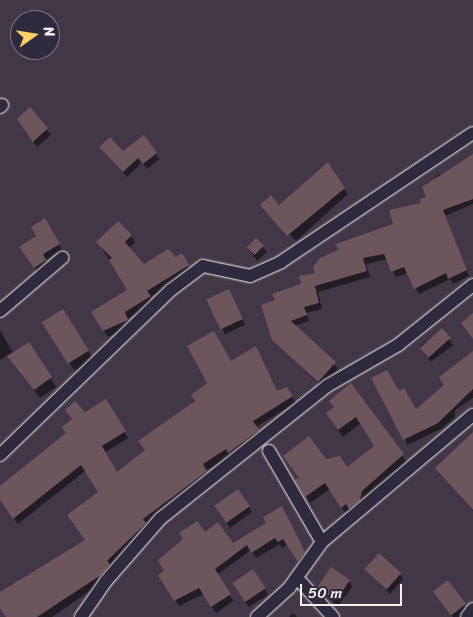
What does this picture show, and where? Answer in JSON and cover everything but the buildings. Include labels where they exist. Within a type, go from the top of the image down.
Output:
[{"type":"street","points":[[0,455],[171,290],[203,266],[250,276],[281,262],[473,134]]},
{"type":"street","points":[[0,311],[62,258]]},
{"type":"street","points":[[81,617],[106,581],[160,520],[327,386],[398,345],[473,285]]},
{"type":"street","points":[[257,617],[297,578],[322,542],[473,415]]},
{"type":"street","points":[[269,451],[322,542]]},
{"type":"street","points":[[297,578],[334,617]]},
{"type":"street","points":[[467,617],[473,609]]}]
